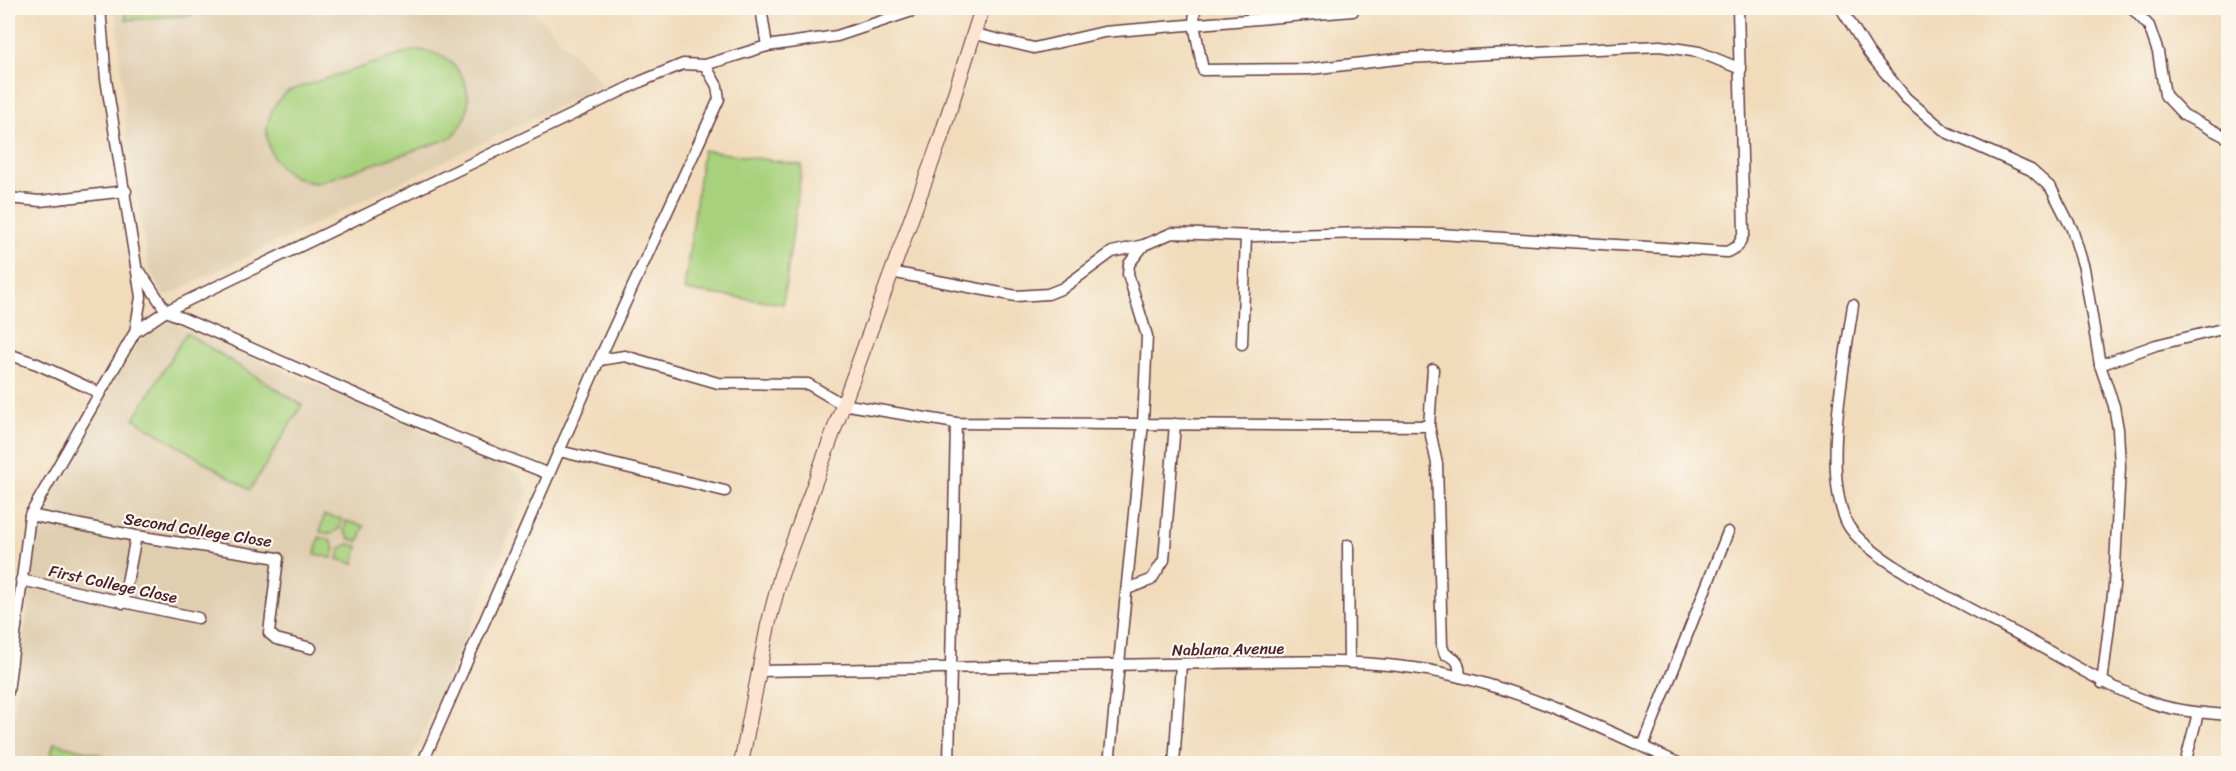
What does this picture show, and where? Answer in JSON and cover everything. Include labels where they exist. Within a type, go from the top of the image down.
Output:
[{"type":"main road","points":[[741,764],[781,575],[940,140],[982,8]]},
{"type":"street","points":[[8,692],[30,515],[135,332],[141,297],[139,270],[106,79],[100,8]]},
{"type":"street","points":[[761,8],[767,46]]},
{"type":"street","points":[[135,332],[166,311],[642,81],[683,64],[705,65],[767,46],[837,36],[921,8]]},
{"type":"street","points":[[1195,8],[1194,24],[1203,70],[1310,69],[1406,58],[1660,46],[1699,52],[1741,69]]},
{"type":"street","points":[[891,272],[1016,296],[1033,297],[1063,288],[1112,252],[1144,244],[1172,233],[1246,236],[1440,234],[1727,252],[1738,246],[1744,233],[1738,8]]},
{"type":"street","points":[[1841,8],[1869,53],[1906,98],[1946,132],[2031,170],[2051,189],[2072,229],[2084,268],[2100,365],[2114,406],[2120,467],[2114,586],[2102,683]]},
{"type":"street","points":[[2132,8],[2150,26],[2158,52],[2165,95],[2184,115],[2229,138]]},
{"type":"street","points":[[975,34],[1034,48],[1104,32],[1353,11]]},
{"type":"street","points":[[422,764],[599,360],[719,99],[717,86],[705,65]]},
{"type":"street","points":[[8,198],[40,201],[126,191]]},
{"type":"street","points":[[1242,344],[1246,236]]},
{"type":"street","points":[[1108,764],[1120,665],[1143,423],[1147,336],[1128,274],[1130,264],[1144,244]]},
{"type":"street","points":[[139,270],[166,311],[242,346],[549,474]]},
{"type":"street","points":[[1853,305],[1837,426],[1839,496],[1849,526],[1858,537],[1901,570],[2102,683],[2154,704],[2229,715]]},
{"type":"street","points":[[2100,365],[2156,345],[2218,330],[2229,330]]},
{"type":"street","points":[[8,354],[37,364],[100,393]]},
{"type":"street","points":[[599,360],[625,356],[718,382],[808,384],[842,404],[956,423],[1429,426]]},
{"type":"street","points":[[1433,369],[1429,426],[1437,464],[1442,646],[1445,654],[1456,658],[1459,662],[1460,677]]},
{"type":"street","points":[[949,764],[956,423]]},
{"type":"street","points":[[1127,589],[1151,580],[1164,560],[1175,424]]},
{"type":"street","points":[[559,451],[725,491]]},
{"type":"street","name":"Second College Close","points":[[30,515],[136,536],[278,558],[269,633],[276,639],[311,648]]},
{"type":"street","points":[[1643,746],[1728,532]]},
{"type":"street","points":[[123,603],[136,536]]},
{"type":"street","points":[[1348,545],[1350,663]]},
{"type":"street","name":"First College Close","points":[[21,579],[198,618]]},
{"type":"street","name":"Nablana Avenue","points":[[759,671],[1350,663],[1415,668],[1460,677],[1511,692],[1643,746],[1680,764]]},
{"type":"street","points":[[1174,764],[1181,664]]},
{"type":"street","points":[[2185,764],[2198,712]]},
{"type":"shaded area","points":[[116,8],[530,8],[603,84],[164,297],[149,267],[127,136]]},
{"type":"shaded area","points":[[169,321],[519,474],[529,490],[410,763],[8,764],[40,512],[137,343]]},
{"type":"green space","points":[[125,8],[191,8],[191,15],[126,20]]},
{"type":"green space","points":[[415,50],[432,52],[446,59],[457,69],[464,82],[468,96],[467,110],[462,125],[451,138],[317,183],[300,179],[286,171],[276,160],[269,147],[267,133],[269,118],[276,104],[288,91]]},
{"type":"green space","points":[[703,150],[802,165],[783,304],[684,290]]},
{"type":"green space","points":[[186,333],[302,405],[250,490],[134,419]]},
{"type":"green space","points":[[324,515],[342,519],[340,528],[331,534],[320,532]]},
{"type":"green space","points":[[346,521],[364,526],[359,541],[350,539],[344,531]]},
{"type":"green space","points":[[319,537],[330,540],[335,548],[332,558],[315,554]]},
{"type":"green space","points":[[348,544],[358,546],[354,564],[338,559],[340,549]]},
{"type":"green space","points":[[54,743],[102,755],[100,763],[49,763]]}]
